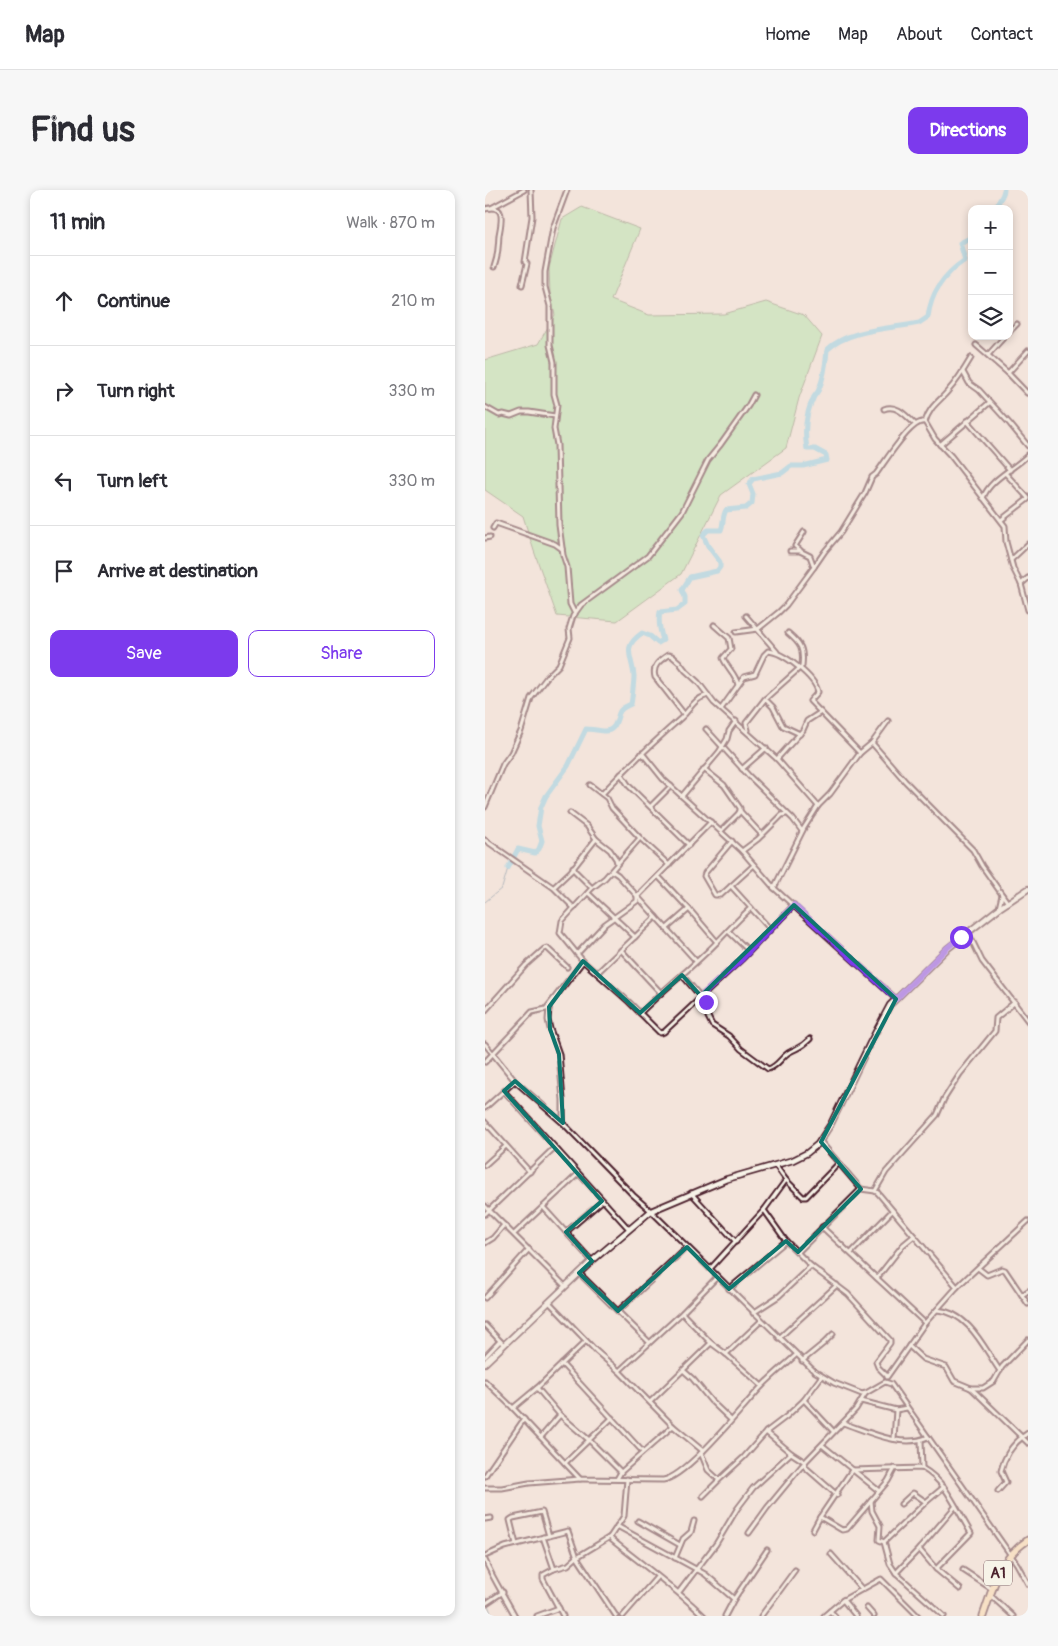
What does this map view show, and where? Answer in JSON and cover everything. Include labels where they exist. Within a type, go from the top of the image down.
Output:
[{"type":"highway","name":"A1","points":[[983,1616],[1000,1570],[1010,1555],[1028,1540]]},
{"type":"main road","points":[[485,1364],[502,1343],[628,1228],[651,1210],[740,1174],[776,1166],[800,1157],[820,1141],[831,1124],[881,1020],[896,999],[947,948],[1028,889]]},
{"type":"street","points":[[485,209],[491,208],[524,190]]},
{"type":"street","points":[[522,285],[527,264],[525,262],[531,217],[531,190]]},
{"type":"street","points":[[567,190],[553,228],[545,272],[545,286],[550,306],[550,345],[553,362],[554,394],[557,406],[554,429],[557,445],[559,525],[567,567],[570,604],[575,614]]},
{"type":"street","points":[[491,208],[499,212],[503,218],[499,236],[499,255],[494,266]]},
{"type":"street","points":[[1013,328],[1017,324]]},
{"type":"street","points":[[988,355],[1001,340]]},
{"type":"street","points":[[976,345],[1028,392]]},
{"type":"street","points":[[1008,373],[1028,351]]},
{"type":"street","points":[[971,358],[963,372],[947,392],[928,411],[925,422],[940,445],[1005,526],[1006,542],[1013,568],[1021,584],[1028,608]]},
{"type":"street","points":[[963,372],[969,383],[979,390],[1028,446]]},
{"type":"street","points":[[485,807],[503,764],[511,753],[521,731],[531,698],[559,665],[570,638],[569,629],[575,614],[581,605],[648,556],[682,512],[708,460],[748,406],[753,395]]},
{"type":"street","points":[[940,445],[989,403]]},
{"type":"street","points":[[485,407],[499,415],[511,416],[521,412],[529,412],[555,416]]},
{"type":"street","points":[[884,408],[896,408],[915,424]]},
{"type":"street","points":[[737,632],[758,629],[786,605],[841,532],[865,493],[872,477],[915,424],[921,421],[925,422]]},
{"type":"street","points":[[967,421],[1010,470]]},
{"type":"street","points":[[983,498],[987,490],[1028,455]]},
{"type":"street","points":[[1001,520],[1028,499],[1006,474]]},
{"type":"street","points":[[493,528],[496,524],[555,544],[563,549]]},
{"type":"street","points":[[804,532],[795,546],[810,556],[814,567]]},
{"type":"street","points":[[485,538],[490,537]]},
{"type":"street","points":[[1011,560],[1028,545]]},
{"type":"street","points":[[790,551],[800,551]]},
{"type":"street","points":[[1021,584],[1028,578]]},
{"type":"street","points":[[746,616],[779,655]]},
{"type":"street","points":[[714,625],[729,638],[731,649],[723,658],[726,666],[737,677],[738,686]]},
{"type":"street","points":[[749,733],[746,722],[765,699],[803,666],[804,653],[795,639],[788,633]]},
{"type":"street","points":[[721,709],[744,677],[755,674],[764,655],[768,651],[769,645]]},
{"type":"street","points":[[768,651],[787,658],[818,688],[818,692],[810,701],[860,753]]},
{"type":"street","points":[[684,714],[655,677],[653,670],[666,656],[672,656],[679,662],[721,709],[777,759],[818,806]]},
{"type":"street","points":[[602,794],[695,701],[707,695]]},
{"type":"street","points":[[765,699],[773,707],[783,726],[799,734]]},
{"type":"street","points":[[777,759],[799,734],[807,721],[821,712]]},
{"type":"street","points":[[682,796],[722,747],[736,721]]},
{"type":"street","points":[[775,888],[803,831],[818,806],[830,794],[860,753],[872,743],[888,721]]},
{"type":"street","points":[[706,730],[803,831]]},
{"type":"street","points":[[872,743],[905,781],[973,850],[1008,903]]},
{"type":"street","points":[[742,769],[766,748]]},
{"type":"street","points":[[642,753],[657,772],[721,830],[775,888],[896,999]]},
{"type":"street","points":[[704,769],[724,785],[741,811],[762,835]]},
{"type":"street","points":[[621,774],[629,786],[689,846]]},
{"type":"street","points":[[590,785],[609,800],[612,808],[640,838],[669,864]]},
{"type":"street","points":[[651,806],[671,786]]},
{"type":"street","points":[[721,830],[741,811]]},
{"type":"street","points":[[570,813],[587,826],[596,839],[610,850],[617,861]]},
{"type":"street","points":[[742,851],[762,835],[784,813]]},
{"type":"street","points":[[577,954],[605,924],[635,903],[637,898],[711,822]]},
{"type":"street","points":[[640,838],[617,861],[612,871],[592,888],[561,921],[559,933],[583,961],[659,1033],[664,1032],[742,959],[794,905]]},
{"type":"street","points":[[554,888],[573,870],[596,839]]},
{"type":"street","points":[[485,840],[554,888],[574,908]]},
{"type":"street","points":[[732,841],[709,866],[704,876],[717,896],[721,895],[754,865]]},
{"type":"street","points":[[573,870],[592,888]]},
{"type":"street","points":[[612,871],[618,875],[696,961]]},
{"type":"street","points":[[658,876],[700,923],[709,930],[717,942]]},
{"type":"street","points":[[731,886],[770,929]]},
{"type":"street","points":[[588,892],[635,937]]},
{"type":"street","points":[[999,909],[1002,894]]},
{"type":"street","points":[[640,1013],[706,954],[751,908]]},
{"type":"street","points":[[666,929],[689,909]]},
{"type":"street","points":[[597,973],[656,918]]},
{"type":"street","points":[[728,931],[749,951]]},
{"type":"street","points":[[968,932],[982,961],[1028,1021]]},
{"type":"street","points":[[485,1011],[526,965],[544,948],[547,948],[567,967]]},
{"type":"street","points":[[621,950],[661,993]]},
{"type":"street","points":[[485,1062],[532,1012],[549,1007],[583,961]]},
{"type":"street","points":[[682,975],[701,996],[708,1007],[708,1017],[712,1025],[729,1036],[741,1049],[768,1069],[772,1068],[788,1053],[802,1047],[809,1039]]},
{"type":"street","points":[[875,1190],[886,1172],[937,1115],[959,1074],[995,1031],[996,1018],[1015,1002]]},
{"type":"street","points":[[549,1007],[550,1029],[559,1054],[563,1123]]},
{"type":"street","points":[[485,1044],[515,1081],[563,1123],[633,1195],[651,1210],[802,1361],[821,1377],[858,1393],[865,1393],[885,1382],[887,1376],[925,1323],[957,1287],[1028,1221]]},
{"type":"street","points":[[485,1108],[515,1081]]},
{"type":"street","points":[[504,1091],[628,1228]]},
{"type":"street","points":[[485,1122],[530,1172]]},
{"type":"street","points":[[820,1141],[861,1189],[875,1190],[957,1287]]},
{"type":"street","points":[[485,1165],[506,1146]]},
{"type":"street","points":[[485,1214],[554,1148]]},
{"type":"street","points":[[776,1166],[786,1180],[805,1197],[838,1164]]},
{"type":"street","points":[[514,1234],[578,1174]]},
{"type":"street","points":[[710,1269],[764,1210],[786,1180]]},
{"type":"street","points":[[798,1252],[861,1189]]},
{"type":"street","points":[[691,1193],[736,1242]]},
{"type":"street","points":[[566,1232],[603,1201]]},
{"type":"street","points":[[485,1206],[565,1286]]},
{"type":"street","points":[[543,1208],[592,1261]]},
{"type":"street","points":[[764,1210],[786,1241],[811,1266],[848,1294],[889,1340],[890,1344],[876,1362],[878,1367],[887,1376]]},
{"type":"street","points":[[851,1253],[892,1210]]},
{"type":"street","points":[[485,1243],[493,1238],[504,1225]]},
{"type":"street","points":[[822,1227],[925,1323]]},
{"type":"street","points":[[877,1278],[903,1245],[914,1236]]},
{"type":"street","points":[[729,1288],[786,1241]]},
{"type":"street","points":[[618,1311],[687,1247]]},
{"type":"street","points":[[485,1298],[529,1249]]},
{"type":"street","points":[[753,1313],[779,1296],[811,1266]]},
{"type":"street","points":[[978,1268],[987,1275],[1002,1269],[1005,1270],[1028,1304]]},
{"type":"street","points":[[579,1273],[649,1342]]},
{"type":"street","points":[[619,1371],[682,1313],[717,1277]]},
{"type":"street","points":[[779,1338],[837,1285]]},
{"type":"street","points":[[1021,1295],[1028,1291]]},
{"type":"street","points":[[549,1302],[601,1356],[619,1371],[673,1426],[702,1452],[709,1470],[719,1480]]},
{"type":"street","points":[[937,1310],[951,1312],[967,1326],[983,1343],[986,1352],[1000,1371]]},
{"type":"street","points":[[682,1313],[711,1344],[726,1354],[762,1386]]},
{"type":"street","points":[[726,1354],[761,1321]]},
{"type":"street","points":[[485,1325],[502,1343],[485,1357]]},
{"type":"street","points":[[802,1361],[833,1334]]},
{"type":"street","points":[[909,1346],[923,1358],[946,1367],[954,1381],[979,1389],[987,1386],[997,1378],[1000,1371],[1028,1340]]},
{"type":"street","points":[[513,1408],[586,1341]]},
{"type":"street","points":[[649,1402],[711,1344]]},
{"type":"street","points":[[485,1488],[502,1488],[524,1483],[580,1479],[668,1479],[702,1452],[762,1386],[796,1355]]},
{"type":"street","points":[[562,1364],[642,1451]]},
{"type":"street","points":[[684,1371],[693,1378],[711,1401],[731,1420]]},
{"type":"street","points":[[703,1496],[744,1457],[766,1432],[804,1400],[821,1377]]},
{"type":"street","points":[[485,1381],[524,1419],[580,1479]]},
{"type":"street","points":[[885,1382],[888,1382],[894,1388],[1010,1555],[1028,1584]]},
{"type":"street","points":[[537,1388],[560,1415],[589,1440],[621,1472]]},
{"type":"street","points":[[971,1388],[1028,1443]]},
{"type":"street","points":[[749,1533],[805,1462],[843,1423],[861,1401],[865,1393]]},
{"type":"street","points":[[804,1400],[833,1432]]},
{"type":"street","points":[[861,1401],[896,1410],[907,1408]]},
{"type":"street","points":[[894,1440],[896,1410]]},
{"type":"street","points":[[541,1437],[560,1415]]},
{"type":"street","points":[[565,1463],[612,1418]]},
{"type":"street","points":[[485,1476],[524,1419]]},
{"type":"street","points":[[843,1423],[894,1440],[921,1440],[928,1437]]},
{"type":"street","points":[[617,1479],[621,1472],[642,1451],[673,1426]]},
{"type":"street","points":[[766,1432],[805,1462],[805,1467],[837,1495]]},
{"type":"street","points":[[998,1491],[1006,1482],[1001,1471],[1006,1454],[1028,1432]]},
{"type":"street","points":[[921,1440],[922,1468]]},
{"type":"street","points":[[822,1445],[879,1491]]},
{"type":"street","points":[[679,1592],[697,1571],[716,1544],[737,1508],[753,1488],[791,1453]]},
{"type":"street","points":[[820,1517],[833,1526],[844,1530],[888,1481],[895,1468]]},
{"type":"street","points":[[852,1470],[922,1468],[932,1474],[945,1487],[971,1532],[936,1569]]},
{"type":"street","points":[[813,1530],[852,1470]]},
{"type":"street","points":[[563,1616],[542,1577],[555,1569],[568,1565],[577,1557],[610,1537],[624,1516],[627,1479]]},
{"type":"street","points":[[884,1542],[926,1502],[945,1487]]},
{"type":"street","points":[[901,1504],[913,1493],[926,1502]]},
{"type":"street","points":[[871,1501],[872,1511],[880,1526],[879,1540],[884,1542],[890,1564],[896,1573],[944,1616]]},
{"type":"street","points":[[896,1573],[955,1507]]},
{"type":"street","points":[[517,1544],[510,1520],[513,1518],[542,1512],[549,1536]]},
{"type":"street","points":[[485,1519],[491,1518]]},
{"type":"street","points":[[638,1521],[680,1545]]},
{"type":"street","points":[[675,1558],[683,1539],[691,1532],[694,1521]]},
{"type":"street","points":[[617,1526],[706,1575],[734,1599]]},
{"type":"street","points":[[515,1616],[503,1592],[491,1575],[485,1558],[505,1547],[568,1532],[577,1557],[616,1616]]},
{"type":"street","points":[[543,1537],[555,1569]]},
{"type":"street","points":[[610,1537],[611,1540],[657,1577],[679,1592],[704,1616]]},
{"type":"street","points":[[919,1549],[936,1569],[960,1589]]},
{"type":"street","points":[[725,1616],[734,1599],[767,1550]]},
{"type":"street","points":[[831,1554],[862,1589]]},
{"type":"street","points":[[761,1616],[795,1570]]},
{"type":"street","points":[[963,1570],[991,1592],[1013,1616]]},
{"type":"street","points":[[623,1616],[657,1577]]},
{"type":"street","points":[[824,1616],[843,1600],[881,1578],[918,1616]]},
{"type":"street","points":[[485,1604],[503,1592]]},
{"type":"street","points":[[843,1600],[856,1616]]},
{"type":"street","points":[[537,1616],[559,1608]]},
{"type":"street","points":[[867,1608],[874,1616]]},
{"type":"street","points":[[830,1610],[835,1616]]},
{"type":"highlighted area","points":[[794,905],[896,999],[821,1142],[861,1189],[798,1252],[786,1241],[729,1289],[687,1247],[618,1311],[579,1273],[592,1261],[566,1232],[602,1201],[504,1091],[515,1081],[563,1123],[559,1054],[550,1029],[549,1007],[583,961],[640,1013],[682,975],[701,996]]},
{"type":"green space","points":[[582,207],[640,229],[611,300],[649,315],[724,314],[766,302],[804,315],[822,336],[799,398],[786,448],[721,495],[681,574],[617,621],[557,616],[523,516],[485,490],[485,360],[538,344],[555,315],[550,293],[549,268],[562,219]]},
{"type":"waterway","points":[[998,205],[1004,190]]},
{"type":"waterway","points":[[508,868],[518,849],[535,853],[539,849],[542,841],[538,826],[541,807],[546,796],[568,766],[586,729],[608,731],[615,724],[620,711],[631,704],[634,676],[629,652],[632,643],[642,633],[650,636],[658,643],[663,640],[659,619],[660,612],[677,610],[685,604],[682,590],[690,577],[717,571],[720,567],[720,562],[708,546],[703,535],[708,530],[721,530],[726,510],[746,508],[752,503],[753,494],[749,484],[753,479],[782,473],[791,466],[803,466],[827,460],[826,455],[815,449],[807,449],[805,429],[808,411],[822,380],[827,350],[836,343],[858,334],[919,323],[928,317],[932,300],[940,284],[951,271],[965,260],[960,243],[968,239]]},
{"type":"waterway","points":[[485,902],[502,888],[508,868]]},
{"type":"waterway","points":[[485,1596],[492,1616]]},
{"type":"route","points":[[706,1002],[701,996],[742,959],[794,905],[896,999],[947,948],[961,937]]}]
